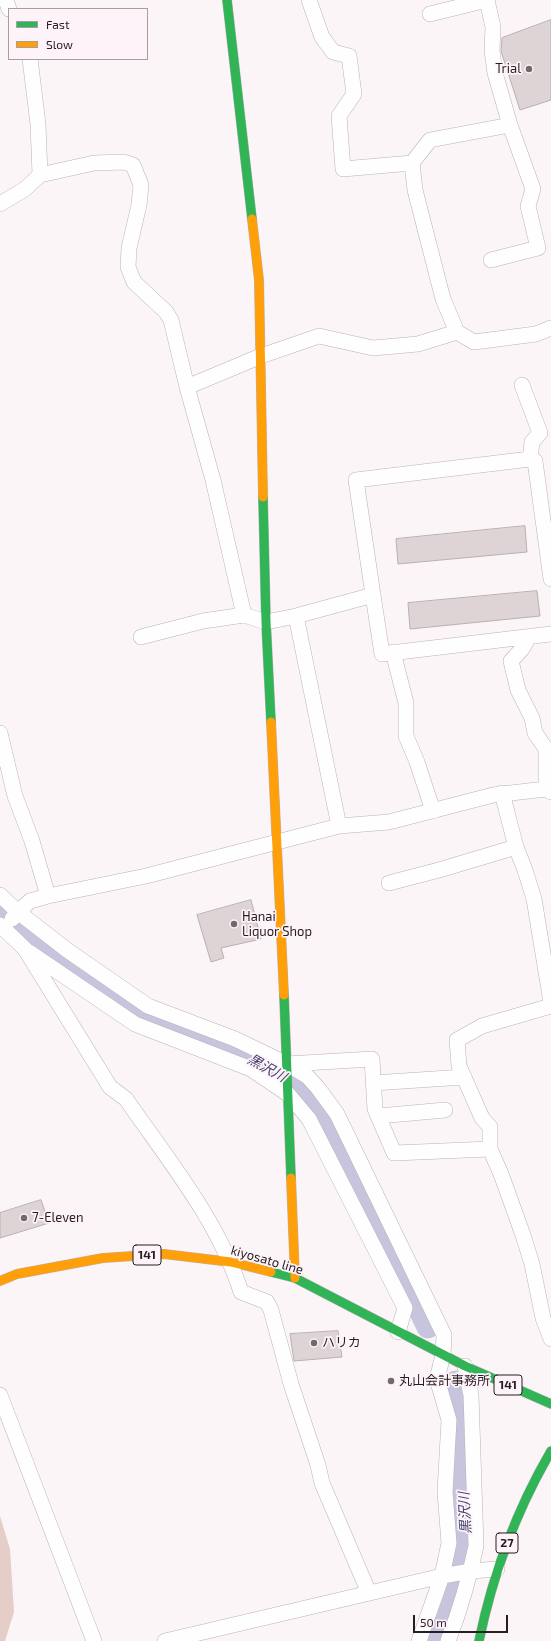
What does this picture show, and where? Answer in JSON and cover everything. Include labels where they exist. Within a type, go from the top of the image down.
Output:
[{"type":"main road","points":[[227,0],[259,280],[266,622],[288,1064],[295,1278]]},
{"type":"main road","name":"kiyosato line","points":[[0,1281],[16,1274],[103,1258],[164,1254],[231,1262],[295,1278],[465,1366],[551,1404]]},
{"type":"main road","name":"27","points":[[479,1641],[485,1608],[512,1528],[530,1486],[551,1451]]},
{"type":"street","points":[[309,0],[322,37],[333,52],[349,56],[354,94],[339,116],[343,169],[412,163]]},
{"type":"street","points":[[430,14],[487,0],[493,27],[492,50],[495,73],[510,125],[533,189],[528,206],[538,248],[491,260]]},
{"type":"street","points":[[30,60],[38,124],[40,175]]},
{"type":"street","points":[[510,125],[430,140],[412,163],[415,190],[443,300],[457,332],[474,342],[536,334],[551,328]]},
{"type":"street","points":[[0,204],[26,189],[40,175],[94,164],[124,162],[133,165],[141,185],[139,205],[129,248],[128,266],[134,282],[166,312],[171,320],[212,480],[244,616]]},
{"type":"street","points":[[187,387],[261,356],[319,336],[373,348],[418,344],[457,332]]},
{"type":"street","points":[[522,385],[540,433],[532,442],[530,459]]},
{"type":"street","points":[[551,579],[535,461],[530,459],[356,480],[382,654],[551,634]]},
{"type":"street","points":[[141,637],[203,621],[244,616],[266,622],[296,616],[373,595]]},
{"type":"street","points":[[296,616],[340,826]]},
{"type":"street","points":[[9,922],[30,902],[48,896],[146,876],[276,841],[340,826],[389,822],[502,793],[548,791],[546,749],[535,733],[532,718],[518,690],[511,661],[522,649],[529,637]]},
{"type":"street","points":[[393,652],[406,703],[406,736],[417,762],[433,811]]},
{"type":"street","points":[[0,733],[15,796],[32,842],[48,896]]},
{"type":"street","points":[[502,793],[516,847],[534,899],[551,1002]]},
{"type":"street","points":[[389,884],[516,847]]},
{"type":"street","points":[[0,895],[9,922],[110,1087],[126,1098],[205,1214],[231,1262],[242,1292],[267,1302],[271,1310],[291,1384],[318,1465],[322,1483],[369,1593]]},
{"type":"street","points":[[9,922],[67,950],[148,1006],[191,1034],[251,1069],[288,1094],[309,1119],[366,1204],[444,1335],[443,1355],[437,1379],[449,1420],[445,1492],[449,1542],[442,1576],[419,1641]]},
{"type":"street","points":[[25,949],[135,1024],[191,1034],[235,1039],[288,1064],[307,1076],[337,1114],[366,1204],[405,1308],[398,1332]]},
{"type":"street","points":[[94,996],[107,978]]},
{"type":"street","points":[[551,1006],[482,1026],[457,1040],[459,1066],[482,1118],[490,1127],[490,1149],[501,1174],[523,1235],[532,1264],[543,1318],[551,1339]]},
{"type":"street","points":[[288,1064],[372,1059],[375,1109],[394,1153],[490,1149]]},
{"type":"street","points":[[373,1083],[464,1077]]},
{"type":"street","points":[[379,1116],[445,1110]]},
{"type":"street","points":[[448,1641],[471,1571],[476,1546],[471,1395],[465,1366]]},
{"type":"street","points":[[0,1395],[94,1641]]},
{"type":"street","points":[[165,1641],[442,1576],[471,1571],[497,1569]]},
{"type":"shaded area","points":[[0,1516],[10,1549],[14,1612],[5,1641],[0,1641]]},
{"type":"building","name":"Trial","points":[[551,20],[551,100],[520,110],[501,51],[502,38]]},
{"type":"building","points":[[525,526],[527,552],[398,564],[396,539]]},
{"type":"building","points":[[537,591],[540,616],[410,629],[408,603]]},
{"type":"building","points":[[251,900],[261,939],[221,948],[224,958],[211,962],[197,915]]},
{"type":"building","name":"7-Eleven","points":[[41,1200],[49,1223],[0,1238],[0,1213]]},
{"type":"building","points":[[338,1331],[342,1357],[294,1361],[290,1334]]},
{"type":"waterway","name":"黒沢川","points":[[0,911],[51,950],[119,997],[155,1019],[264,1063],[311,1095],[334,1131],[428,1327]]},
{"type":"waterway","name":"黒沢川","points":[[439,1641],[457,1592],[466,1537],[463,1497],[464,1409],[456,1382]]},
{"type":"traffic: fast","points":[[227,0],[252,219]]},
{"type":"traffic: fast","points":[[263,497],[266,622],[271,722]]},
{"type":"traffic: fast","points":[[284,995],[291,1178]]},
{"type":"traffic: fast","points":[[271,1272],[295,1278],[465,1366],[551,1404]]},
{"type":"traffic: fast","points":[[479,1641],[491,1591],[507,1543],[527,1496],[551,1451]]},
{"type":"traffic: slow","points":[[252,219],[259,280],[263,497]]},
{"type":"traffic: slow","points":[[271,722],[284,995]]},
{"type":"traffic: slow","points":[[291,1178],[295,1278]]},
{"type":"traffic: slow","points":[[0,1281],[17,1274],[103,1258],[164,1254],[231,1262],[271,1272]]},
{"type":"place","name":"Trial","points":[[529,69]]},
{"type":"place","name":"Hanai Liquor Shop","points":[[234,924]]},
{"type":"place","name":"7-Eleven","points":[[24,1218]]},
{"type":"place","name":"ハリカ","points":[[314,1343]]},
{"type":"place","name":"丸山会計事務所","points":[[391,1381]]}]
